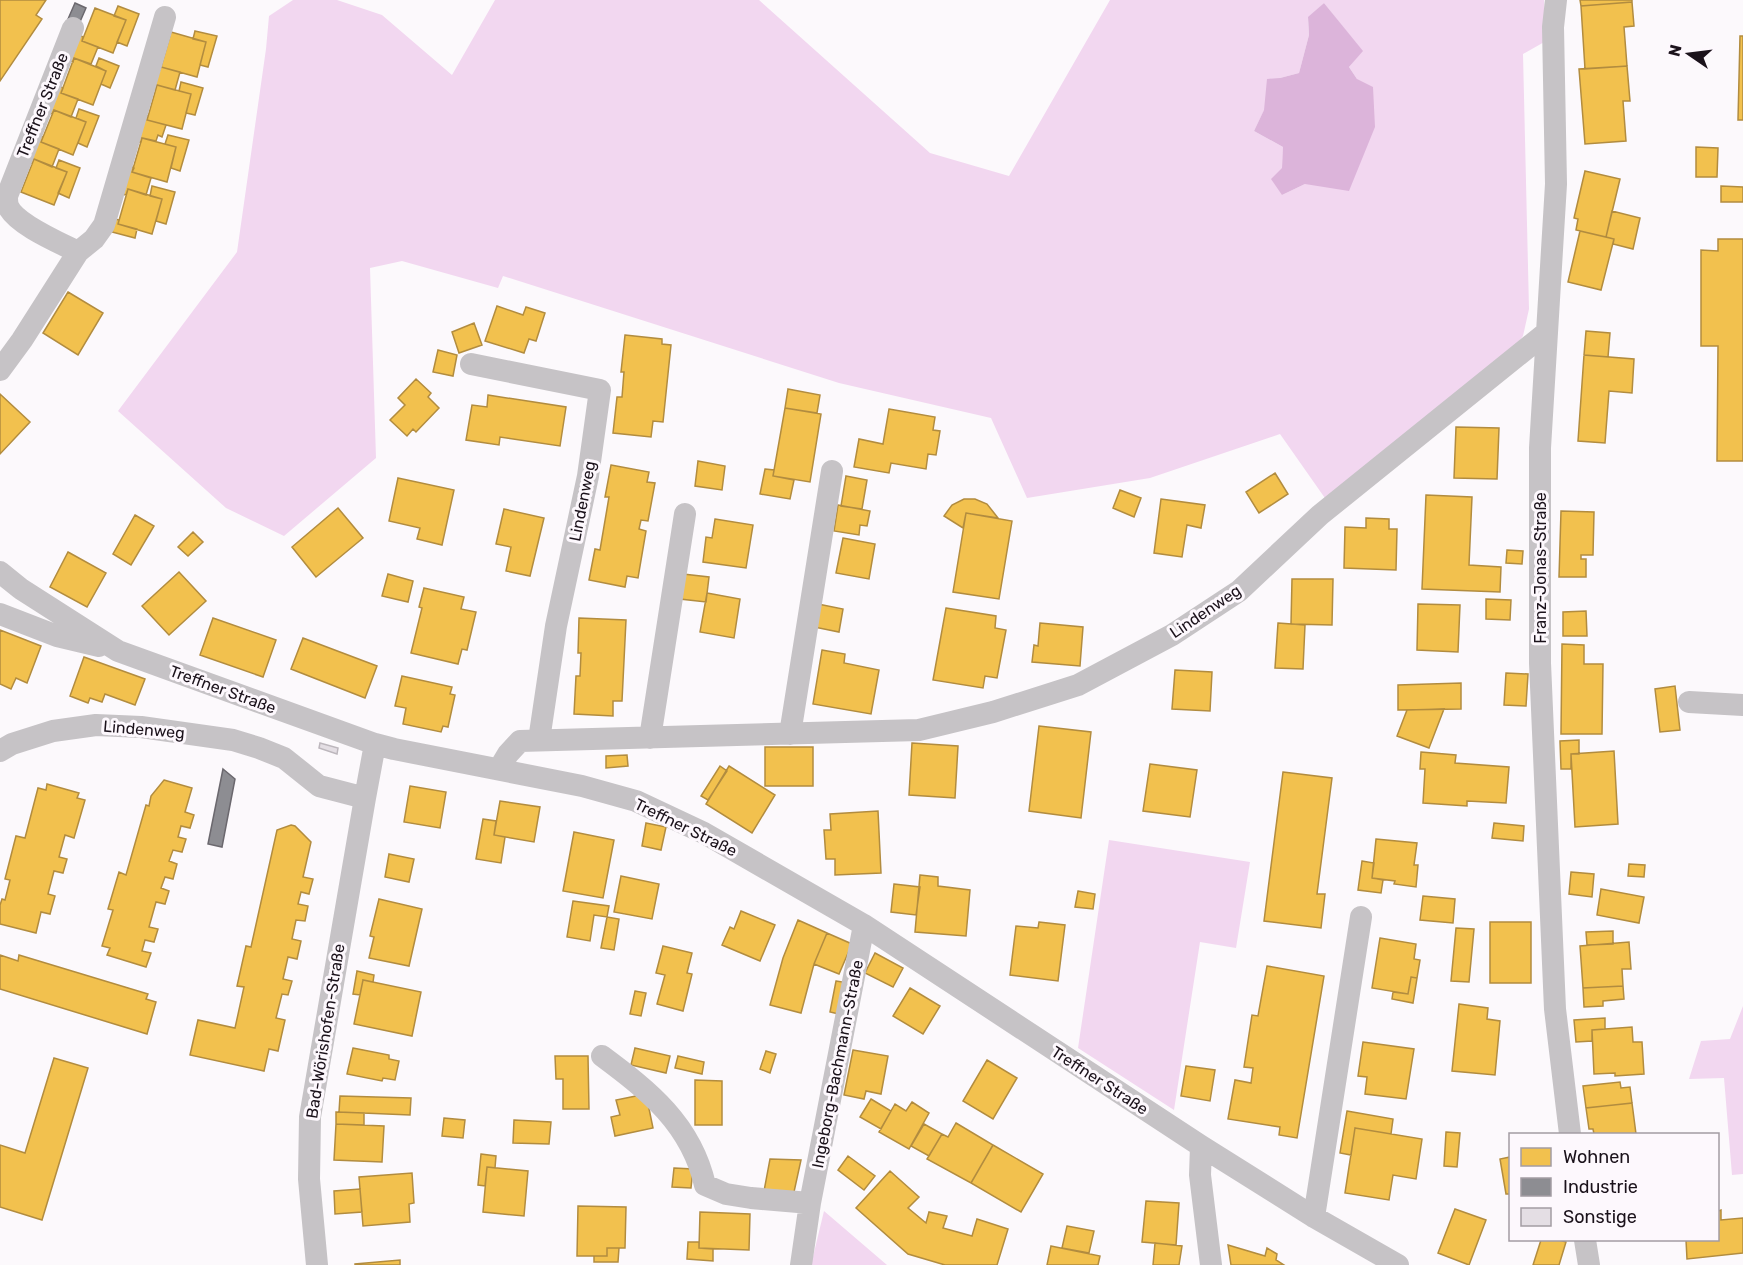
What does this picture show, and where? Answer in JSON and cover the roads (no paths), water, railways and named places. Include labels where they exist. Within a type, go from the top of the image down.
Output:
[{"type":"street","name":"Franz-Jonas-Straße","points":[[1556,0],[1554,27],[1556,184],[1540,448],[1540,663],[1555,1009],[1570,1133]]},
{"type":"street","points":[[0,370],[22,340],[78,252],[94,239],[104,225],[165,17]]},
{"type":"street","name":"Treffner Straße","points":[[73,27],[7,196],[9,207],[17,217],[42,234],[78,252]]},
{"type":"street","name":"Lindenweg","points":[[499,768],[520,741],[919,730],[993,712],[1078,685],[1161,640],[1239,591],[1320,515],[1546,332]]},
{"type":"street","name":"Lindenweg","points":[[471,364],[600,390],[588,476],[556,626],[539,740]]},
{"type":"street","points":[[790,734],[832,471]]},
{"type":"street","points":[[650,738],[685,514]]},
{"type":"street","name":"Treffner Straße","points":[[0,572],[21,589],[118,651],[375,744],[567,782],[636,801],[704,833],[864,925],[1201,1146],[1314,1217],[1398,1265]]},
{"type":"street","points":[[0,614],[57,636],[118,651]]},
{"type":"street","points":[[1689,702],[1743,705]]},
{"type":"street","name":"Lindenweg","points":[[0,751],[12,744],[53,731],[96,724],[141,727],[233,740],[259,748],[284,758],[319,786],[365,798]]},
{"type":"street","points":[[365,798],[375,744]]},
{"type":"street","name":"Bad-Wörishofen-Straße","points":[[317,1265],[309,1179],[310,1117],[365,798]]},
{"type":"street","points":[[1314,1217],[1361,917]]},
{"type":"street","name":"Ingeborg-Bachmann-Straße","points":[[801,1265],[810,1203],[864,925]]},
{"type":"street","points":[[602,1056],[639,1083],[678,1123],[700,1165],[705,1185],[726,1194],[810,1203]]},
{"type":"street","points":[[1201,1146],[1200,1175],[1211,1265]]},
{"type":"street","points":[[1585,1241],[1589,1265]]}]
